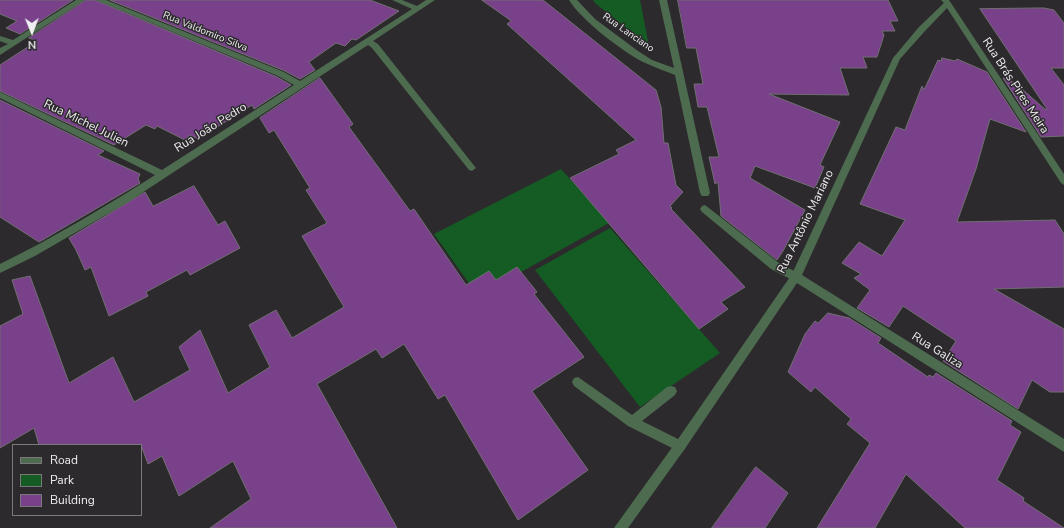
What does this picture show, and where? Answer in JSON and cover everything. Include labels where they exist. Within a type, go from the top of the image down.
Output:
[{"type":"street","points":[[0,52],[81,0]]},
{"type":"street","name":"Rua Valdomiro Silva","points":[[100,0],[280,74],[301,85]]},
{"type":"street","points":[[396,0],[417,9]]},
{"type":"street","name":"Rua João Pedro","points":[[0,268],[39,250],[125,199],[161,174],[431,0]]},
{"type":"street","name":"Rua Lanciano","points":[[573,0],[574,4],[584,14],[642,57],[678,73]]},
{"type":"street","points":[[663,0],[705,193]]},
{"type":"street","name":"Rua Brás Pires Meira","points":[[946,2],[1064,181]]},
{"type":"street","name":"Rua Antônio Mariano","points":[[620,528],[680,446],[796,277],[897,58],[946,2]]},
{"type":"street","points":[[0,38],[12,44]]},
{"type":"street","points":[[368,41],[375,46],[472,168]]},
{"type":"street","name":"Rua Michel Julien","points":[[0,95],[161,174]]},
{"type":"street","name":"Rua Galiza","points":[[705,209],[775,266],[796,277],[1064,446]]},
{"type":"street","points":[[578,382],[632,422],[680,446]]},
{"type":"street","points":[[632,422],[671,391]]},
{"type":"green space","points":[[593,0],[640,0],[649,46],[595,3]]},
{"type":"green space","points":[[561,169],[609,223],[478,296],[434,234]]},
{"type":"green space","points":[[610,228],[720,353],[640,407],[535,270]]},
{"type":"building","points":[[0,0],[73,0],[20,34],[6,28],[17,21],[0,14]]},
{"type":"building","points":[[86,0],[95,0],[277,77],[291,85],[254,109],[252,105],[198,139],[190,135],[185,140],[157,126],[155,129],[146,125],[114,145],[0,91],[0,65],[37,41],[29,38]]},
{"type":"building","points":[[110,0],[370,0],[399,11],[356,40],[352,39],[345,46],[336,43],[309,62],[315,70],[300,79],[285,71]]},
{"type":"building","points":[[482,0],[543,0],[656,90],[661,107],[664,143],[668,143],[676,185],[683,192],[670,206],[672,208],[671,209],[745,287],[721,302],[728,309],[699,329],[570,178],[619,154],[616,150],[636,140],[507,24],[511,21]]},
{"type":"building","points":[[678,0],[888,0],[898,21],[890,21],[895,31],[882,31],[884,35],[877,57],[863,57],[867,68],[840,68],[849,95],[769,94],[840,122],[820,165],[824,167],[815,188],[755,166],[750,178],[805,210],[777,260],[721,216],[718,182],[715,184],[709,157],[719,157],[707,107],[698,107],[694,84],[703,84],[696,48],[687,48]]},
{"type":"building","points":[[1044,8],[1054,10],[1064,23],[1064,68],[1051,68],[1064,85],[1064,136],[1041,137],[1003,78],[1015,83],[1046,110],[1047,109],[980,9]]},
{"type":"building","points":[[942,58],[955,61],[957,59],[987,72],[1026,132],[990,119],[976,169],[957,222],[1055,220],[1064,234],[1064,287],[994,289],[1064,329],[1064,392],[1050,392],[1032,380],[1018,409],[943,361],[956,341],[903,306],[889,327],[857,308],[870,290],[854,278],[861,274],[842,263],[859,242],[882,256],[905,220],[860,204],[896,127],[905,130],[922,86],[924,90],[938,60],[941,61]]},
{"type":"building","points":[[320,78],[353,124],[349,127],[410,211],[414,209],[466,285],[489,271],[496,280],[517,267],[537,292],[534,294],[584,357],[532,391],[588,470],[518,520],[445,395],[438,399],[404,344],[382,358],[376,349],[317,384],[397,528],[210,528],[251,499],[233,461],[179,496],[162,456],[148,464],[142,444],[39,444],[34,428],[0,448],[0,326],[23,314],[12,280],[30,276],[69,383],[113,357],[134,402],[190,370],[179,347],[200,330],[228,393],[270,367],[249,325],[276,310],[292,338],[344,307],[302,236],[327,223],[306,190],[310,188],[274,130],[269,133],[260,118]]},
{"type":"building","points":[[0,100],[104,151],[98,155],[140,174],[138,179],[140,183],[39,242],[0,217]]},
{"type":"building","points":[[194,186],[218,225],[225,221],[240,248],[190,275],[187,270],[146,292],[148,296],[109,316],[91,267],[85,270],[69,238],[145,192],[153,206]]},
{"type":"building","points":[[828,313],[849,318],[881,338],[878,343],[928,377],[929,375],[933,377],[936,373],[1012,421],[1010,425],[1021,432],[997,480],[1024,498],[1023,501],[1064,528],[965,528],[906,474],[875,528],[817,528],[870,443],[847,424],[851,419],[815,387],[811,392],[788,372],[805,334],[815,321],[818,323]]},
{"type":"building","points":[[756,467],[788,493],[765,528],[712,528]]}]
